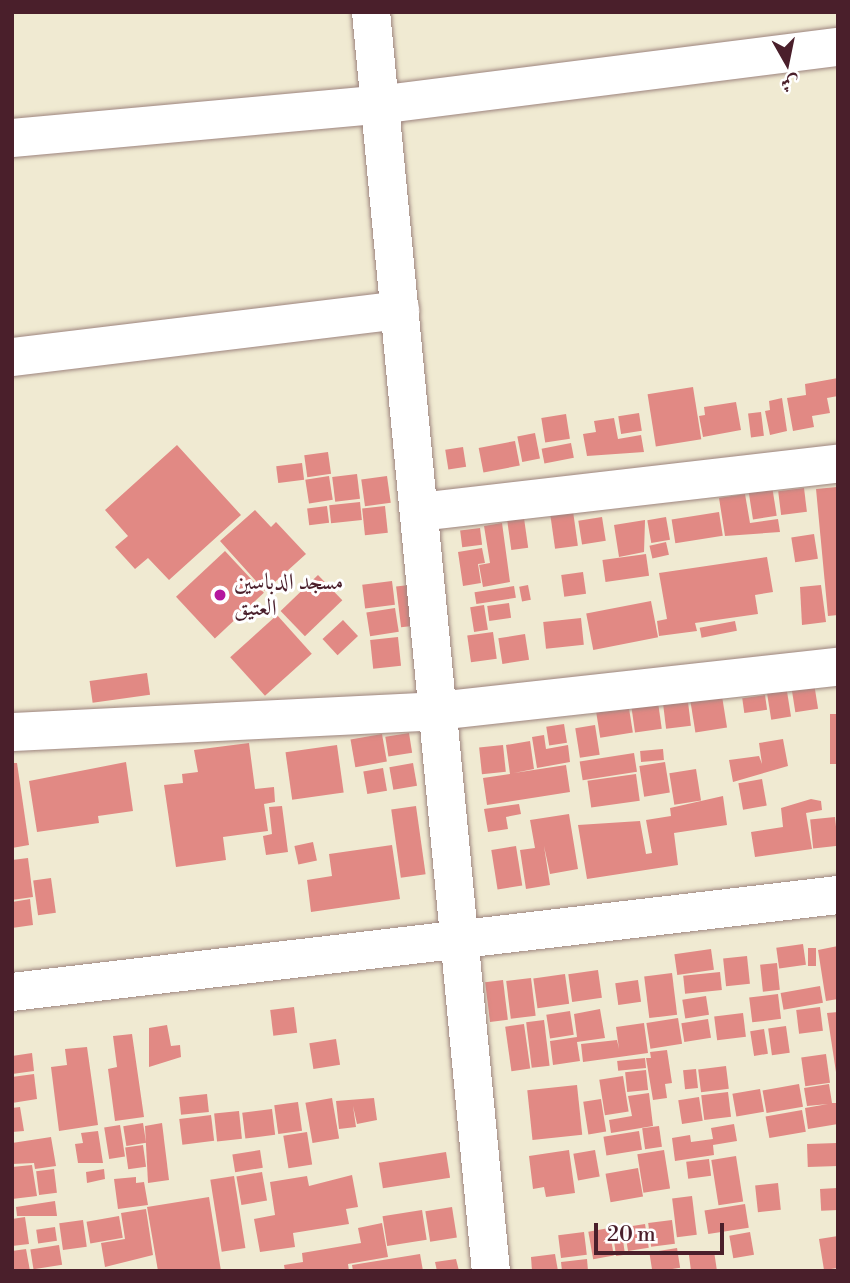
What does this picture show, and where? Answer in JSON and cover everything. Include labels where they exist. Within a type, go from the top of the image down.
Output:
[{"type":"street","points":[[371,12],[491,1271]]},
{"type":"street","points":[[12,138],[378,105],[838,47]]},
{"type":"street","points":[[12,357],[400,310]]},
{"type":"street","points":[[420,512],[838,464]]},
{"type":"street","points":[[12,732],[437,711],[838,667]]},
{"type":"street","points":[[12,992],[838,895]]},
{"type":"building","points":[[838,378],[838,396],[827,398],[830,413],[812,416],[814,427],[793,431],[787,398],[806,395],[805,384]]},
{"type":"building","points":[[693,387],[701,439],[656,447],[648,394]]},
{"type":"building","points":[[782,398],[787,431],[770,435],[765,411],[770,410],[769,401]]},
{"type":"building","points":[[736,402],[741,430],[703,437],[699,416],[705,415],[704,407]]},
{"type":"building","points":[[761,412],[764,436],[751,437],[748,414]]},
{"type":"building","points":[[639,413],[642,431],[621,434],[618,416]]},
{"type":"building","points":[[566,414],[570,439],[545,443],[541,418]]},
{"type":"building","points":[[614,418],[618,439],[641,435],[644,452],[587,456],[583,434],[596,432],[594,421]]},
{"type":"building","points":[[535,433],[540,459],[522,462],[517,436]]},
{"type":"building","points":[[515,441],[520,466],[483,473],[479,448]]},
{"type":"building","points":[[571,443],[574,458],[544,463],[542,449]]},
{"type":"building","points":[[177,445],[241,515],[169,580],[148,558],[135,569],[115,547],[128,536],[105,510]]},
{"type":"building","points":[[463,447],[466,467],[448,470],[445,450]]},
{"type":"building","points":[[328,452],[331,474],[307,477],[304,455]]},
{"type":"building","points":[[302,463],[304,480],[278,483],[276,466]]},
{"type":"building","points":[[357,474],[360,499],[335,502],[332,477]]},
{"type":"building","points":[[329,476],[333,500],[309,503],[305,480]]},
{"type":"building","points":[[387,476],[391,503],[365,506],[361,480]]},
{"type":"building","points":[[772,486],[777,516],[753,519],[748,490]]},
{"type":"building","points":[[837,487],[838,615],[828,616],[816,489]]},
{"type":"building","points":[[804,488],[807,512],[781,515],[778,491]]},
{"type":"building","points":[[745,494],[750,523],[778,519],[780,532],[725,536],[719,498]]},
{"type":"building","points":[[360,502],[362,520],[331,523],[329,505]]},
{"type":"building","points":[[327,506],[329,523],[309,525],[307,508]]},
{"type":"building","points":[[385,506],[388,533],[365,535],[362,508]]},
{"type":"building","points":[[255,510],[271,527],[276,522],[306,554],[265,591],[220,541]]},
{"type":"building","points":[[573,511],[578,546],[555,549],[550,514]]},
{"type":"building","points":[[719,512],[723,536],[675,543],[672,520]]},
{"type":"building","points":[[602,517],[606,541],[582,544],[578,521]]},
{"type":"building","points":[[666,517],[670,540],[651,543],[647,520]]},
{"type":"building","points":[[524,518],[528,548],[511,550],[507,520]]},
{"type":"building","points":[[645,520],[644,552],[619,557],[614,525]]},
{"type":"building","points":[[502,523],[510,582],[483,587],[479,565],[490,563],[484,526]]},
{"type":"building","points":[[480,528],[482,545],[462,547],[460,530]]},
{"type":"building","points":[[814,534],[818,559],[795,562],[791,538]]},
{"type":"building","points":[[666,542],[669,555],[652,558],[649,546]]},
{"type":"building","points":[[482,548],[485,563],[478,564],[481,583],[463,586],[458,552]]},
{"type":"building","name":"مسجد الدباسين العتيق","points":[[225,551],[264,593],[215,638],[176,597]]},
{"type":"building","points":[[646,554],[649,576],[605,582],[602,560]]},
{"type":"building","points":[[767,557],[773,592],[755,595],[758,614],[695,623],[697,631],[659,636],[657,621],[667,619],[659,573]]},
{"type":"building","points":[[583,572],[586,594],[564,597],[561,575]]},
{"type":"building","points":[[318,575],[342,600],[305,636],[281,611]]},
{"type":"building","points":[[392,581],[395,605],[365,608],[362,585]]},
{"type":"building","points":[[409,585],[414,626],[401,627],[396,587]]},
{"type":"building","points":[[528,585],[531,600],[522,601],[519,587]]},
{"type":"building","points":[[821,585],[826,622],[802,625],[800,587]]},
{"type":"building","points":[[514,586],[516,598],[476,604],[474,592]]},
{"type":"building","points":[[651,601],[658,637],[593,650],[586,614]]},
{"type":"building","points":[[509,603],[511,618],[489,621],[487,606]]},
{"type":"building","points":[[484,605],[488,630],[474,632],[470,607]]},
{"type":"building","points":[[395,608],[399,632],[370,636],[366,613]]},
{"type":"building","points":[[277,615],[312,654],[265,696],[230,657]]},
{"type":"building","points":[[581,618],[584,645],[546,649],[543,622]]},
{"type":"building","points":[[343,620],[358,636],[338,655],[323,639]]},
{"type":"building","points":[[735,621],[737,631],[702,638],[700,628]]},
{"type":"building","points":[[493,632],[497,659],[471,662],[467,636]]},
{"type":"building","points":[[525,634],[529,660],[502,664],[498,638]]},
{"type":"building","points":[[398,637],[401,666],[373,669],[370,640]]},
{"type":"building","points":[[147,673],[150,695],[93,703],[90,681]]},
{"type":"building","points":[[814,683],[818,709],[795,712],[791,687]]},
{"type":"building","points":[[786,685],[791,717],[771,720],[766,688]]},
{"type":"building","points":[[765,695],[767,710],[744,713],[742,698]]},
{"type":"building","points":[[722,696],[727,728],[695,733],[690,701]]},
{"type":"building","points":[[628,702],[633,733],[600,738],[595,707]]},
{"type":"building","points":[[658,702],[662,729],[635,732],[631,706]]},
{"type":"building","points":[[688,702],[691,726],[666,729],[663,705]]},
{"type":"building","points":[[830,714],[838,714],[838,764],[830,764]]},
{"type":"building","points":[[564,724],[567,743],[549,746],[546,727]]},
{"type":"building","points":[[595,725],[600,755],[580,758],[575,728]]},
{"type":"building","points":[[409,733],[412,753],[388,757],[385,737]]},
{"type":"building","points":[[382,734],[387,762],[355,767],[350,740]]},
{"type":"building","points":[[544,735],[546,749],[568,745],[570,762],[537,768],[532,737]]},
{"type":"building","points":[[783,739],[788,766],[733,782],[729,760],[759,756],[762,764],[759,743]]},
{"type":"building","points":[[530,741],[534,769],[514,773],[566,765],[570,792],[487,805],[483,778],[510,774],[506,745]]},
{"type":"building","points":[[249,743],[255,789],[274,787],[275,802],[264,804],[268,831],[223,837],[226,860],[176,867],[164,785],[183,783],[182,774],[198,772],[194,750]]},
{"type":"building","points":[[337,745],[344,793],[292,800],[286,752]]},
{"type":"building","points":[[503,745],[506,772],[482,774],[479,748]]},
{"type":"building","points":[[663,749],[664,760],[641,762],[640,751]]},
{"type":"building","points":[[634,753],[637,772],[583,780],[580,762]]},
{"type":"building","points":[[126,762],[133,811],[98,816],[99,823],[37,832],[29,781]]},
{"type":"building","points":[[665,762],[670,793],[644,797],[639,766]]},
{"type":"building","points":[[12,763],[17,763],[29,845],[12,848]]},
{"type":"building","points":[[413,763],[417,786],[393,790],[389,767]]},
{"type":"building","points":[[383,768],[387,791],[367,794],[363,771]]},
{"type":"building","points":[[696,769],[701,801],[674,805],[669,773]]},
{"type":"building","points":[[636,774],[640,801],[591,808],[587,781]]},
{"type":"building","points":[[762,779],[767,806],[743,810],[738,783]]},
{"type":"building","points":[[723,796],[727,825],[674,833],[678,865],[587,879],[578,825],[640,821],[646,854],[652,853],[646,820],[671,816],[670,808]]},
{"type":"building","points":[[811,799],[821,801],[822,810],[806,813],[812,849],[755,857],[751,832],[783,827],[781,808]]},
{"type":"building","points":[[519,804],[521,814],[506,817],[508,829],[488,832],[484,809]]},
{"type":"building","points":[[282,806],[288,852],[266,855],[263,836],[272,834],[269,807]]},
{"type":"building","points":[[416,806],[426,874],[401,878],[391,809]]},
{"type":"building","points":[[569,814],[578,869],[550,874],[544,846],[550,885],[526,889],[520,850],[535,848],[530,820]]},
{"type":"building","points":[[835,817],[838,846],[813,848],[810,820]]},
{"type":"building","points":[[313,842],[317,861],[298,865],[294,846]]},
{"type":"building","points":[[392,845],[400,899],[311,912],[307,880],[332,876],[329,854]]},
{"type":"building","points":[[516,846],[522,886],[498,889],[491,850]]},
{"type":"building","points":[[28,858],[33,897],[12,900],[12,860]]},
{"type":"building","points":[[51,878],[56,913],[38,915],[33,881]]},
{"type":"building","points":[[30,899],[33,925],[12,928],[12,902]]},
{"type":"building","points":[[803,944],[806,965],[779,969],[776,948]]},
{"type":"building","points":[[838,946],[838,999],[826,1001],[818,950]]},
{"type":"building","points":[[808,948],[816,948],[816,966],[808,966]]},
{"type":"building","points":[[711,949],[714,970],[677,975],[674,954]]},
{"type":"building","points":[[747,956],[750,984],[726,986],[723,959]]},
{"type":"building","points":[[777,963],[780,990],[763,992],[760,965]]},
{"type":"building","points":[[598,970],[602,998],[572,1002],[568,974]]},
{"type":"building","points":[[720,972],[722,990],[685,994],[683,976]]},
{"type":"building","points":[[672,973],[677,1015],[649,1018],[644,976]]},
{"type":"building","points":[[565,974],[569,1004],[537,1008],[533,978]]},
{"type":"building","points":[[531,978],[536,1016],[511,1019],[506,981]]},
{"type":"building","points":[[503,980],[508,1020],[490,1022],[485,982]]},
{"type":"building","points":[[638,980],[641,1002],[618,1005],[615,983]]},
{"type":"building","points":[[820,986],[823,1003],[784,1010],[781,993]]},
{"type":"building","points":[[778,994],[781,1019],[752,1022],[749,998]]},
{"type":"building","points":[[706,996],[709,1015],[685,1019],[682,1000]]},
{"type":"building","points":[[294,1007],[297,1033],[273,1036],[270,1010]]},
{"type":"building","points":[[820,1007],[823,1031],[799,1034],[796,1010]]},
{"type":"building","points":[[600,1009],[605,1038],[577,1042],[580,1061],[553,1065],[550,1041],[577,1037],[574,1014]]},
{"type":"building","points":[[570,1011],[574,1035],[550,1038],[546,1015]]},
{"type":"building","points":[[838,1012],[838,1072],[836,1072],[827,1013]]},
{"type":"building","points":[[743,1013],[746,1037],[717,1040],[714,1017]]},
{"type":"building","points":[[678,1018],[682,1044],[650,1049],[646,1023]]},
{"type":"building","points":[[708,1019],[711,1038],[684,1042],[681,1023]]},
{"type":"building","points":[[544,1020],[550,1066],[532,1068],[526,1022]]},
{"type":"building","points":[[644,1023],[648,1053],[583,1062],[581,1044],[617,1040],[619,1049],[616,1027]]},
{"type":"building","points":[[524,1024],[530,1069],[511,1071],[505,1027]]},
{"type":"building","points":[[167,1025],[171,1046],[180,1045],[181,1057],[149,1067],[149,1028]]},
{"type":"building","points":[[786,1026],[790,1053],[772,1055],[768,1029]]},
{"type":"building","points":[[764,1029],[768,1054],[754,1056],[750,1031]]},
{"type":"building","points":[[132,1034],[144,1117],[115,1121],[108,1069],[117,1067],[113,1036]]},
{"type":"building","points":[[336,1039],[340,1065],[313,1069],[309,1043]]},
{"type":"building","points":[[87,1047],[98,1125],[59,1131],[51,1067],[67,1065],[65,1049]]},
{"type":"building","points":[[667,1050],[672,1083],[665,1084],[667,1098],[653,1100],[646,1058],[651,1058],[650,1052]]},
{"type":"building","points":[[32,1053],[34,1071],[12,1074],[12,1056]]},
{"type":"building","points":[[826,1054],[830,1083],[805,1086],[801,1057]]},
{"type":"building","points":[[645,1058],[646,1068],[618,1071],[617,1061]]},
{"type":"building","points":[[726,1066],[729,1089],[701,1092],[698,1069]]},
{"type":"building","points":[[696,1069],[698,1088],[685,1089],[683,1070]]},
{"type":"building","points":[[646,1070],[648,1090],[627,1092],[625,1072]]},
{"type":"building","points":[[34,1074],[37,1099],[12,1103],[12,1077]]},
{"type":"building","points":[[623,1076],[629,1112],[605,1115],[599,1080]]},
{"type":"building","points":[[799,1084],[803,1107],[767,1113],[763,1090]]},
{"type":"building","points":[[829,1084],[832,1103],[837,1103],[838,1124],[808,1129],[805,1108],[828,1104],[807,1106],[804,1088]]},
{"type":"building","points":[[577,1085],[582,1135],[533,1140],[527,1090]]},
{"type":"building","points":[[760,1089],[764,1112],[736,1117],[732,1094]]},
{"type":"building","points":[[728,1092],[731,1117],[704,1120],[701,1095]]},
{"type":"building","points":[[649,1093],[653,1126],[611,1133],[609,1120],[632,1116],[628,1096]]},
{"type":"building","points":[[207,1094],[209,1112],[181,1115],[179,1097]]},
{"type":"building","points":[[699,1097],[703,1121],[682,1124],[678,1100]]},
{"type":"building","points":[[332,1098],[339,1138],[313,1143],[305,1103]]},
{"type":"building","points":[[374,1098],[377,1120],[357,1124],[353,1106],[356,1127],[339,1129],[336,1101]]},
{"type":"building","points":[[601,1099],[606,1132],[588,1134],[583,1102]]},
{"type":"building","points":[[298,1102],[302,1131],[278,1134],[274,1105]]},
{"type":"building","points":[[20,1107],[24,1131],[12,1132],[12,1108]]},
{"type":"building","points":[[272,1109],[275,1135],[245,1138],[242,1113]]},
{"type":"building","points":[[802,1110],[806,1132],[769,1138],[766,1116]]},
{"type":"building","points":[[239,1111],[242,1139],[217,1141],[214,1114]]},
{"type":"building","points":[[211,1115],[214,1141],[182,1145],[179,1119]]},
{"type":"building","points":[[143,1123],[146,1143],[126,1146],[123,1126]]},
{"type":"building","points":[[162,1123],[169,1180],[148,1183],[145,1126]]},
{"type":"building","points":[[734,1124],[737,1141],[713,1145],[714,1155],[675,1161],[672,1138],[690,1135],[691,1142],[713,1139],[711,1128]]},
{"type":"building","points":[[120,1125],[125,1157],[109,1159],[104,1128]]},
{"type":"building","points":[[659,1126],[662,1147],[645,1149],[642,1128]]},
{"type":"building","points":[[98,1131],[103,1163],[78,1163],[75,1144],[83,1143],[81,1133]]},
{"type":"building","points":[[639,1131],[642,1150],[606,1155],[603,1137]]},
{"type":"building","points":[[307,1132],[312,1165],[288,1168],[283,1136]]},
{"type":"building","points":[[51,1137],[56,1166],[35,1169],[34,1163],[12,1164],[12,1143]]},
{"type":"building","points":[[837,1143],[838,1166],[808,1167],[807,1144]]},
{"type":"building","points":[[143,1145],[146,1167],[128,1169],[125,1148]]},
{"type":"building","points":[[260,1150],[263,1168],[235,1172],[232,1154]]},
{"type":"building","points":[[569,1150],[575,1193],[546,1197],[544,1187],[533,1189],[529,1156]]},
{"type":"building","points":[[595,1150],[600,1177],[578,1180],[573,1154]]},
{"type":"building","points":[[664,1150],[670,1189],[643,1193],[637,1154]]},
{"type":"building","points":[[446,1152],[450,1178],[383,1188],[379,1163]]},
{"type":"building","points":[[736,1156],[743,1201],[719,1205],[711,1160]]},
{"type":"building","points":[[709,1159],[711,1176],[688,1179],[686,1162]]},
{"type":"building","points":[[32,1165],[37,1196],[12,1199],[12,1167]]},
{"type":"building","points":[[638,1168],[643,1197],[611,1202],[606,1174]]},
{"type":"building","points":[[54,1169],[57,1193],[39,1195],[36,1171]]},
{"type":"building","points":[[104,1169],[105,1179],[87,1183],[86,1172]]},
{"type":"building","points":[[262,1172],[267,1201],[241,1205],[236,1177]]},
{"type":"building","points":[[352,1175],[358,1207],[346,1209],[349,1224],[293,1233],[295,1247],[260,1252],[254,1219],[275,1215],[270,1182],[307,1176],[309,1186]]},
{"type":"building","points":[[234,1176],[245,1248],[222,1252],[210,1180]]},
{"type":"building","points":[[136,1177],[136,1183],[144,1182],[148,1205],[118,1209],[114,1179]]},
{"type":"building","points":[[778,1183],[781,1210],[758,1212],[755,1185]]},
{"type":"building","points":[[837,1188],[838,1210],[821,1211],[820,1189]]},
{"type":"building","points":[[692,1196],[697,1235],[677,1237],[672,1198]]},
{"type":"building","points":[[209,1197],[221,1271],[158,1271],[147,1207]]},
{"type":"building","points":[[55,1201],[57,1216],[17,1216],[16,1207]]},
{"type":"building","points":[[745,1204],[749,1228],[708,1234],[705,1210]]},
{"type":"building","points":[[452,1207],[457,1238],[430,1242],[425,1211]]},
{"type":"building","points":[[146,1209],[153,1255],[105,1267],[101,1243],[125,1239],[121,1213]]},
{"type":"building","points":[[422,1210],[427,1240],[387,1246],[382,1216]]},
{"type":"building","points":[[119,1216],[123,1238],[90,1243],[87,1222]]},
{"type":"building","points":[[25,1217],[29,1244],[12,1246],[12,1219]]},
{"type":"building","points":[[83,1220],[87,1247],[63,1250],[59,1223]]},
{"type":"building","points":[[672,1220],[675,1244],[651,1247],[648,1223]]},
{"type":"building","points":[[382,1223],[388,1257],[348,1264],[349,1271],[285,1271],[284,1265],[303,1262],[302,1253],[361,1243],[358,1228]]},
{"type":"building","points":[[645,1224],[649,1248],[628,1251],[624,1227]]},
{"type":"building","points":[[621,1226],[625,1255],[616,1256],[612,1227]]},
{"type":"building","points":[[55,1227],[57,1241],[38,1244],[36,1230]]},
{"type":"building","points":[[609,1228],[614,1256],[593,1259],[588,1232]]},
{"type":"building","points":[[584,1232],[587,1255],[561,1258],[558,1235]]},
{"type":"building","points":[[750,1232],[754,1255],[733,1258],[729,1236]]},
{"type":"building","points":[[838,1236],[838,1268],[824,1270],[819,1239]]},
{"type":"building","points":[[59,1245],[62,1265],[33,1269],[30,1250]]},
{"type":"building","points":[[677,1248],[680,1268],[652,1271],[649,1252]]},
{"type":"building","points":[[26,1249],[30,1271],[12,1271],[12,1251]]},
{"type":"building","points":[[714,1251],[717,1271],[691,1271],[689,1255]]},
{"type":"building","points":[[420,1254],[423,1271],[353,1271],[352,1265]]},
{"type":"building","points":[[555,1254],[558,1271],[532,1271],[531,1257]]},
{"type":"building","points":[[456,1259],[459,1271],[437,1271],[435,1262]]},
{"type":"building","points":[[587,1259],[588,1271],[562,1271],[561,1262]]},
{"type":"place","name":"مسجد الدباسين العتيق","points":[[220,595]]}]
